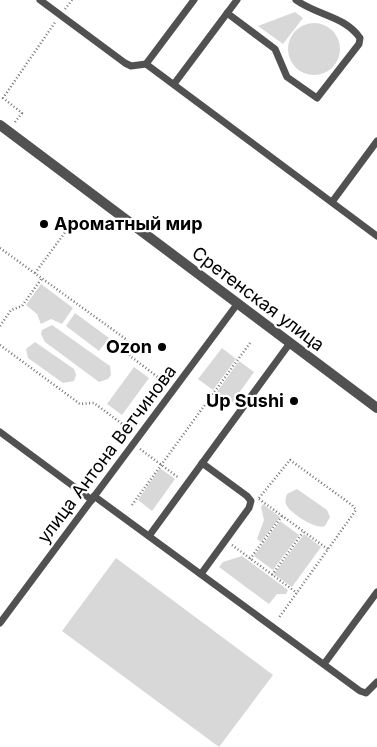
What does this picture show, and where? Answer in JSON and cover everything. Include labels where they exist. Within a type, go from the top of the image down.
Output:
[{"type":"street","name":"Сретенская улица","points":[[0,125],[377,408]]},
{"type":"lane","points":[[40,0],[126,63],[131,66],[146,64],[377,236]]},
{"type":"lane","points":[[146,64],[194,0]]},
{"type":"lane","points":[[174,84],[237,0]]},
{"type":"lane","points":[[227,13],[275,49],[288,76],[317,98],[359,44],[360,38],[334,17],[310,10],[296,0]]},
{"type":"lane","points":[[332,202],[377,141]]},
{"type":"lane","name":"улица Антона Ветчинова","points":[[0,623],[238,304]]},
{"type":"lane","points":[[149,536],[290,343]]},
{"type":"lane","points":[[0,432],[149,536],[366,693],[377,682]]},
{"type":"lane","points":[[201,574],[254,500],[202,463]]},
{"type":"lane","points":[[324,664],[377,592]]},
{"type":"path","points":[[15,122],[22,113],[3,98],[72,0]]},
{"type":"path","points":[[35,273],[75,218]]},
{"type":"path","points":[[0,248],[127,340],[130,356],[174,389]]},
{"type":"path","points":[[0,326],[11,310],[22,306],[42,278]]},
{"type":"path","points":[[132,505],[250,343]]},
{"type":"path","points":[[0,345],[80,404],[94,403],[139,436]]},
{"type":"path","points":[[140,449],[180,479]]},
{"type":"path","points":[[254,500],[261,496],[290,460],[352,504],[356,510],[273,626]]},
{"type":"path","points":[[254,500],[282,516],[328,550]]},
{"type":"path","points":[[250,559],[282,516]]},
{"type":"path","points":[[272,575],[304,532]]},
{"type":"path","points":[[225,540],[297,593]]},
{"type":"shaded area","points":[[295,12],[303,18],[283,44],[258,26]]},
{"type":"shaded area","points":[[314,23],[324,25],[332,31],[338,39],[340,49],[338,59],[332,67],[324,73],[314,75],[304,73],[296,67],[290,59],[288,49],[290,39],[296,31],[304,25]]},
{"type":"shaded area","points":[[41,284],[73,308],[62,324],[51,319],[41,324],[37,314],[26,305]]},
{"type":"shaded area","points":[[75,313],[109,338],[99,351],[66,326]]},
{"type":"shaded area","points":[[52,325],[110,366],[111,375],[108,379],[99,382],[45,342],[41,334],[42,330]]},
{"type":"shaded area","points":[[35,342],[74,369],[76,375],[74,381],[63,383],[28,358],[26,349]]},
{"type":"shaded area","points":[[222,348],[236,359],[213,390],[198,379]]},
{"type":"shaded area","points":[[239,361],[254,372],[231,404],[216,393]]},
{"type":"shaded area","points":[[134,367],[149,378],[122,415],[107,404]]},
{"type":"shaded area","points":[[160,468],[175,479],[152,511],[138,500]]},
{"type":"shaded area","points":[[297,489],[327,510],[330,517],[325,526],[316,526],[304,520],[287,506],[285,502],[287,494]]},
{"type":"shaded area","points":[[263,504],[280,517],[261,542],[257,539],[264,520],[261,507]]},
{"type":"shaded area","points":[[280,521],[299,535],[273,570],[254,556]]},
{"type":"shaded area","points":[[304,534],[321,547],[292,587],[274,574]]},
{"type":"shaded area","points":[[242,556],[288,590],[286,594],[277,594],[269,604],[219,567],[223,562]]},
{"type":"shaded area","points":[[116,558],[273,675],[219,747],[62,631]]},
{"type":"place","name":"Ароматный мир","points":[[44,224]]},
{"type":"place","name":"Ozon","points":[[162,347]]},
{"type":"place","name":"Up Sushi","points":[[294,401]]}]
